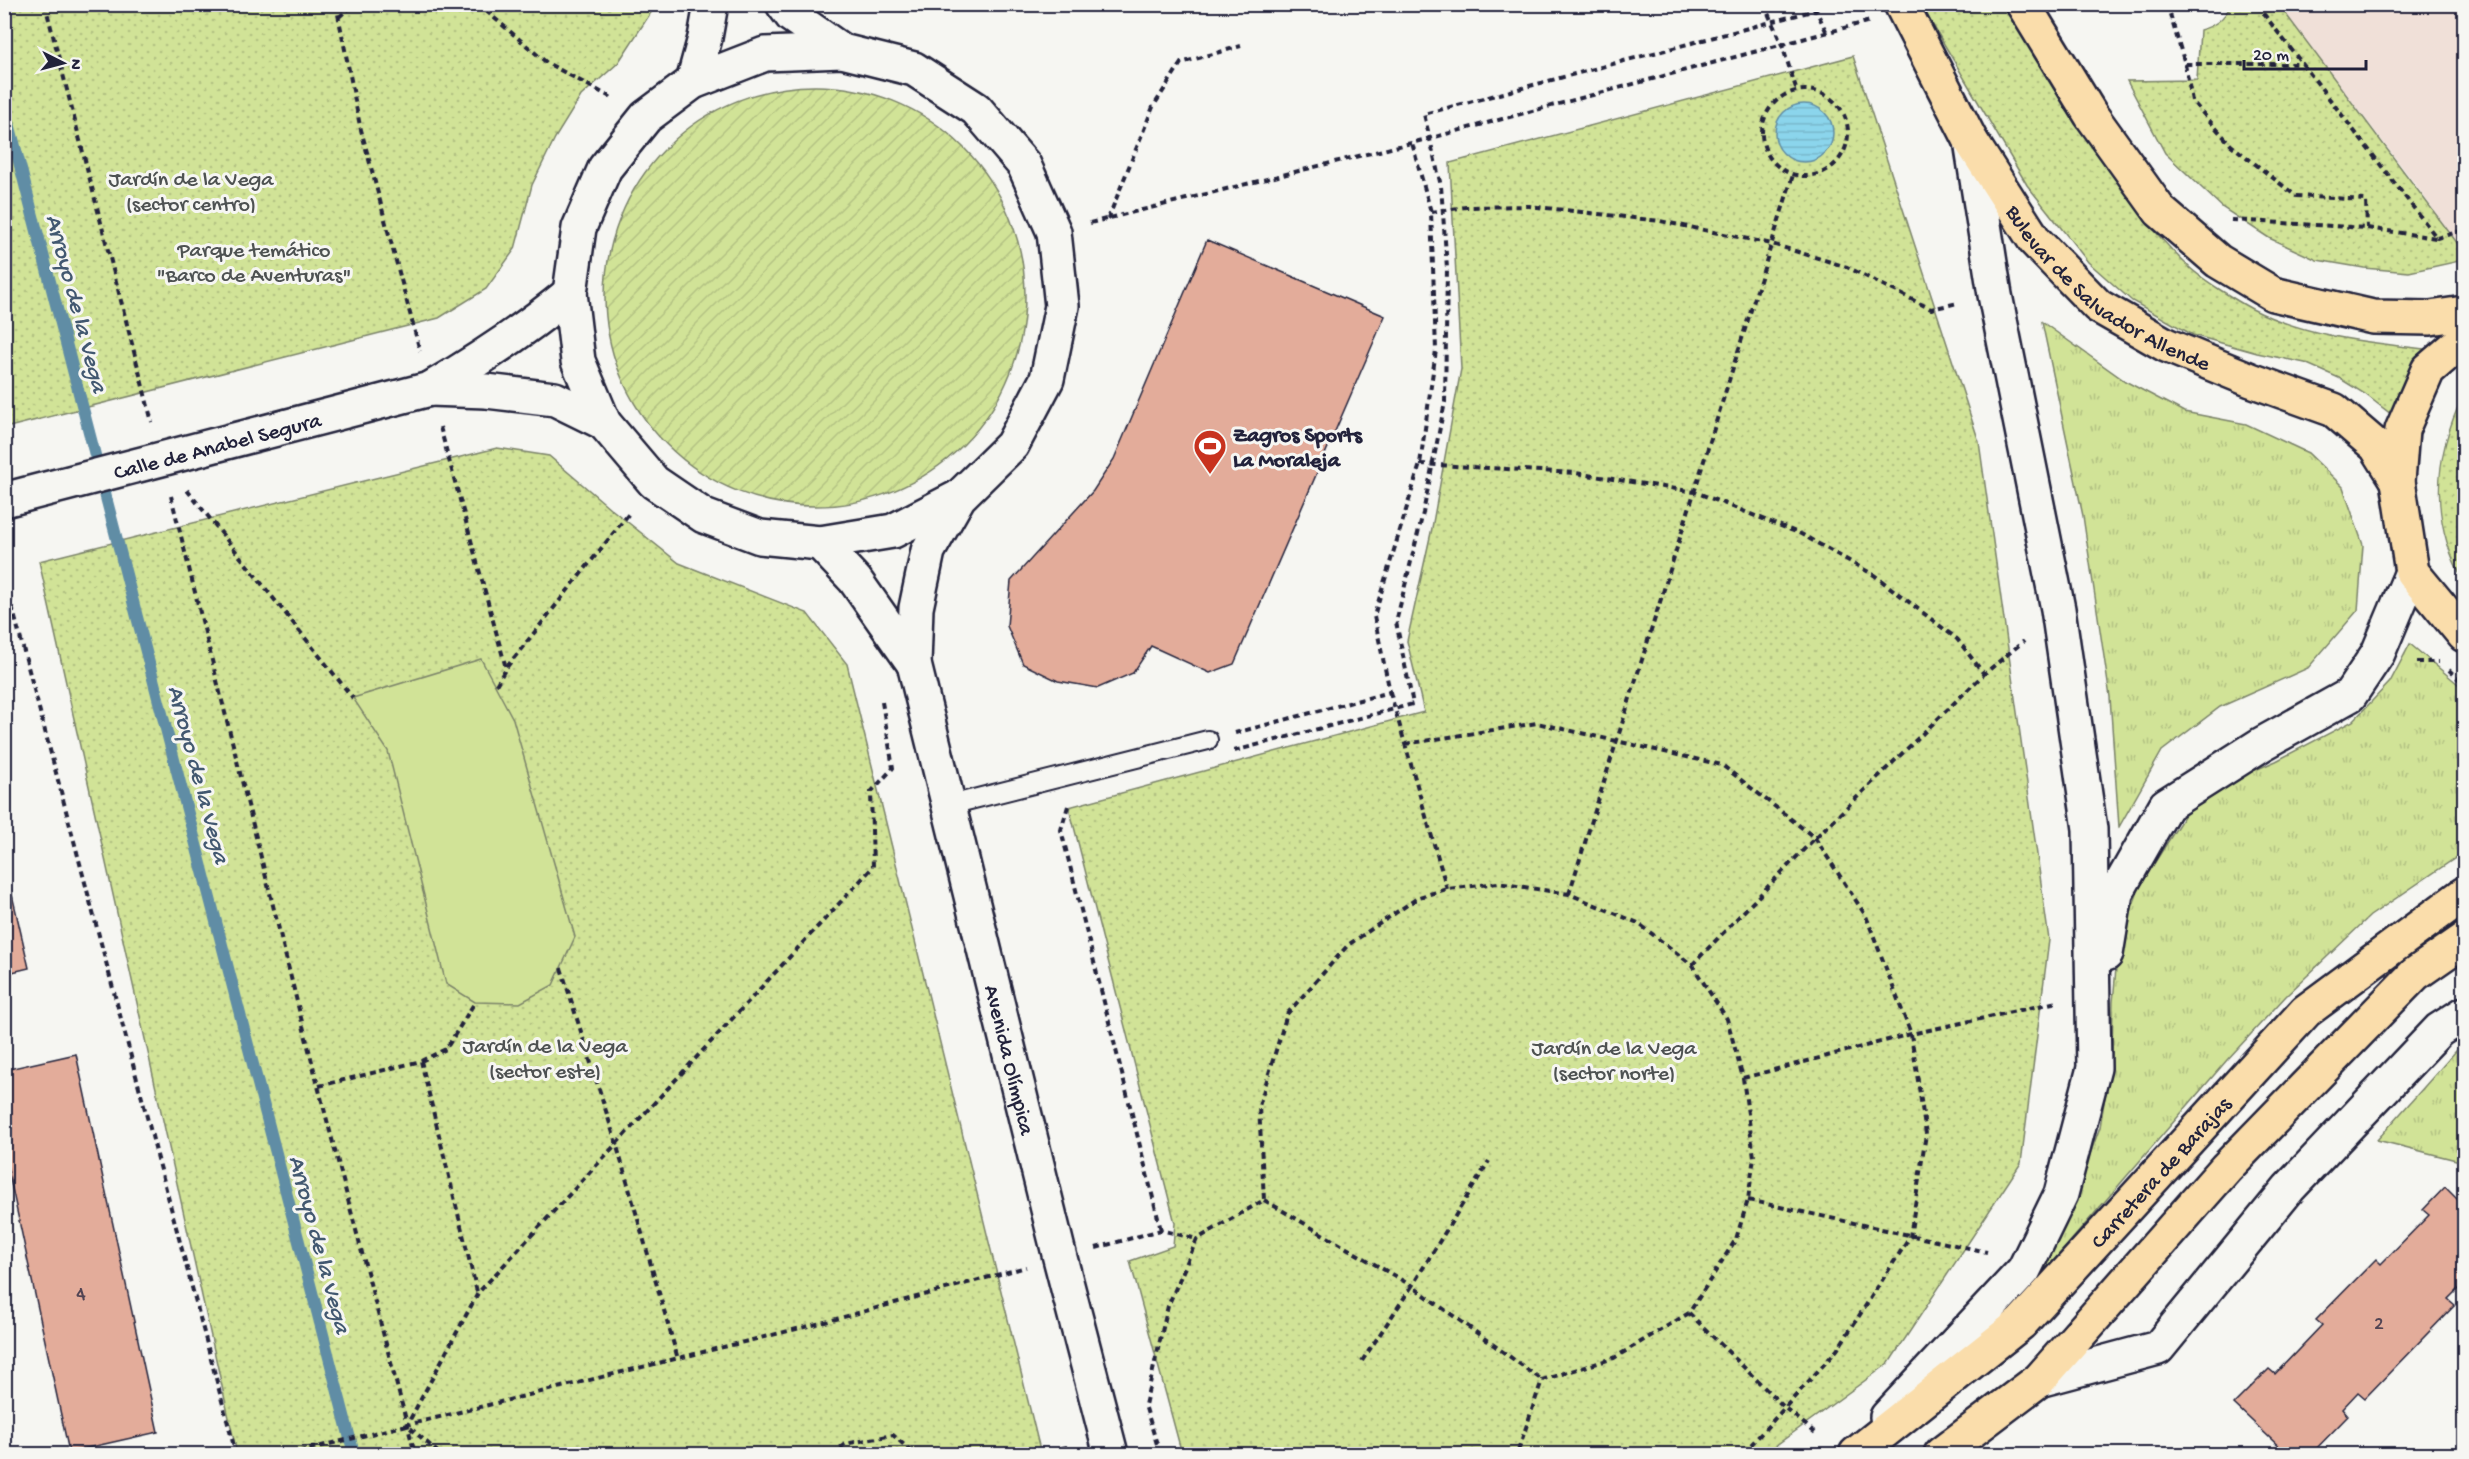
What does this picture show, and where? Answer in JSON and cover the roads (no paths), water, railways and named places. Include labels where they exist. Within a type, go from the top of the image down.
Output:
[{"type":"main road","points":[[2023,4],[2091,115],[2160,211],[2218,261],[2273,294],[2373,317],[2430,318],[2464,313]]},
{"type":"main road","name":"Bulevar de Salvador Allende","points":[[1902,8],[1971,141],[2035,241],[2098,306],[2166,345],[2251,380],[2334,410],[2376,446],[2398,481]]},
{"type":"main road","points":[[2464,339],[2428,370],[2402,430],[2398,481],[2412,572],[2464,635]]},
{"type":"main road","name":"Carretera de Barajas","points":[[1854,1455],[2021,1323],[2306,1011],[2464,894]]},
{"type":"main road","name":"Carretera de Barajas","points":[[1941,1455],[2038,1380],[2242,1151],[2415,974],[2464,940]]},
{"type":"street","points":[[693,82],[711,4]]},
{"type":"street","points":[[783,4],[792,16],[842,51]]},
{"type":"street","points":[[842,51],[914,69],[976,109],[1024,165],[1054,232],[1062,306],[1047,379],[1012,445],[959,497],[893,531],[820,543],[760,537],[704,516],[654,482],[604,423],[578,361],[570,293],[579,228],[605,168],[646,117],[693,82],[765,54],[842,51]]},
{"type":"street","points":[[1854,1455],[2024,1270],[2061,1194],[2094,1068],[2090,829],[2058,609],[1995,295],[1971,141]]},
{"type":"street","name":"Calle de Anabel Segura","points":[[15,497],[430,389],[485,358],[570,293]]},
{"type":"street","name":"Calle de Anabel Segura","points":[[430,389],[555,399],[604,423]]},
{"type":"street","name":"Avenida Olímpica","points":[[959,497],[928,551],[916,608],[916,673],[1060,1258],[1111,1455]]},
{"type":"street","name":"Avenida Olímpica","points":[[820,543],[855,580],[916,673]]},
{"type":"street","points":[[2094,1023],[2116,893],[2166,805],[2262,744],[2350,695],[2378,653],[2412,572]]},
{"type":"street","points":[[2038,1380],[2158,1348],[2289,1188],[2439,1030],[2464,1014]]},
{"type":"lane","points":[[950,805],[1208,740]]},
{"type":"water","points":[[1798,104],[1810,104],[1825,112],[1833,127],[1833,139],[1825,154],[1810,162],[1798,162],[1783,154],[1775,139],[1775,127],[1783,112]]},
{"type":"waterway","name":"Arroyo de la Vega","points":[[4,104],[354,1454]]},
{"type":"place","name":"Zagros Sports La Moraleja","points":[[1210,475]]},
{"type":"park label","name":"Jardín de la Vega (sector centro)","points":[[191,190]]},
{"type":"park label","name":"Parque temático \"Barco de Aventuras\"","points":[[254,260]]},
{"type":"park label","name":"Jardín de la Vega (sector este)","points":[[545,1056]]},
{"type":"park label","name":"Jardín de la Vega (sector norte)","points":[[1614,1058]]}]
